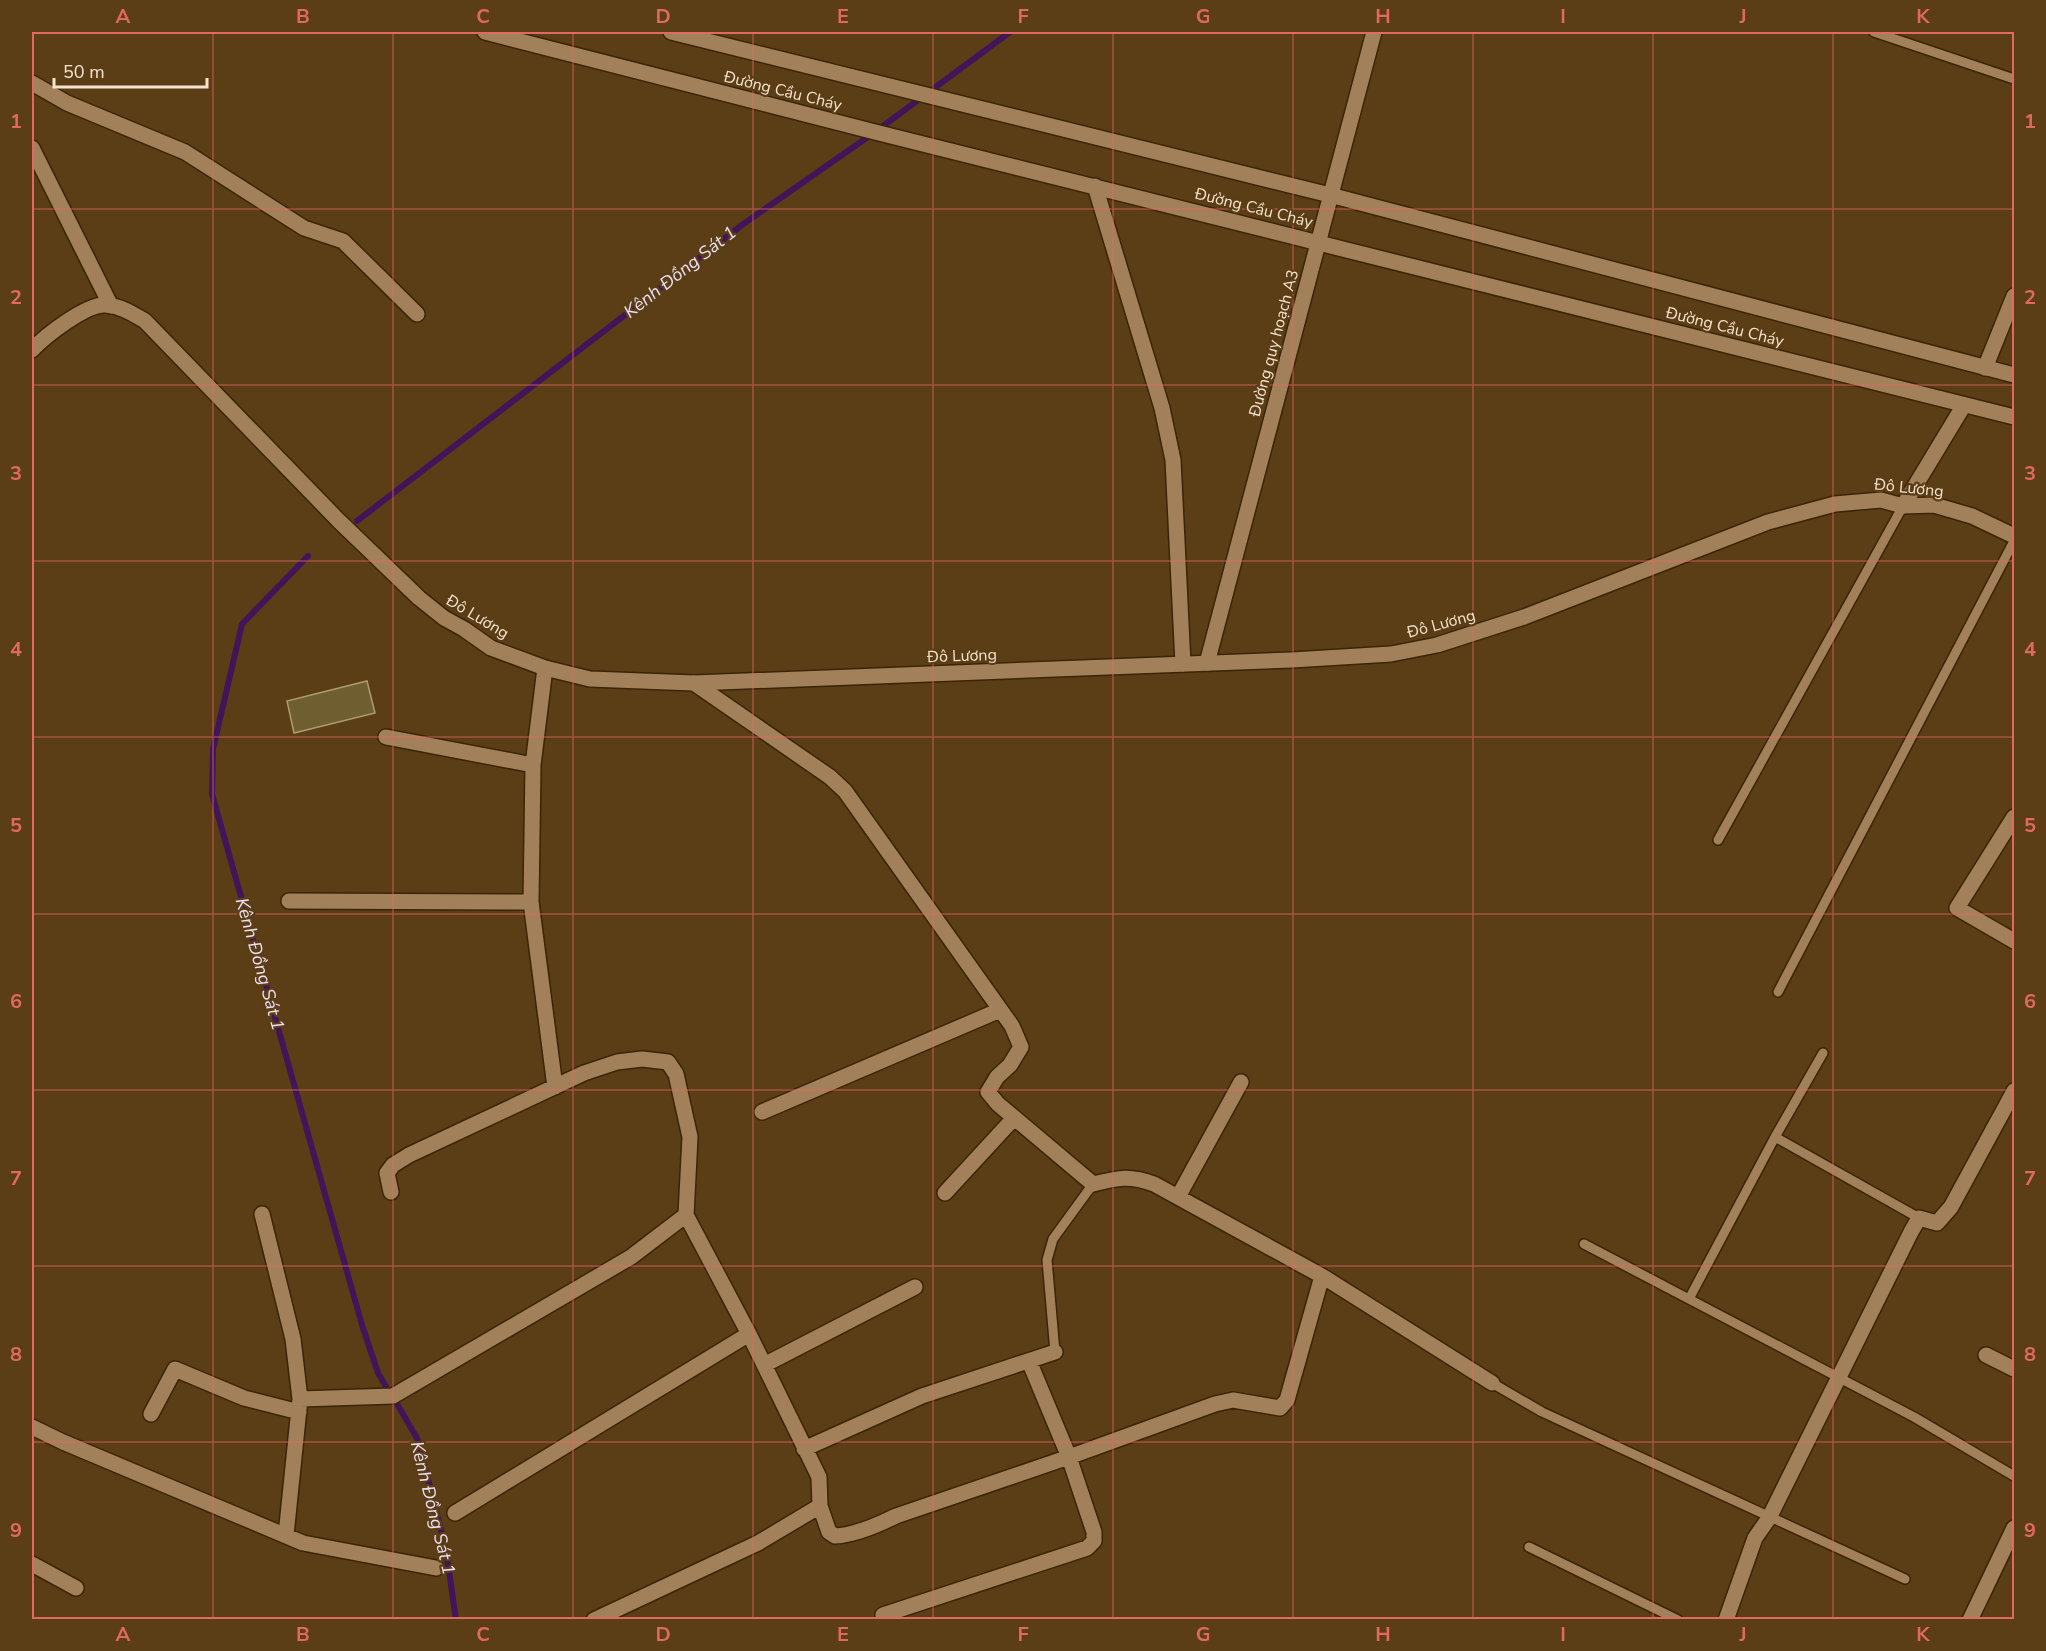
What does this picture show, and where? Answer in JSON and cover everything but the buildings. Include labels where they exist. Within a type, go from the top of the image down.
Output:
[{"type":"street","name":"Đường Cầu Cháy","points":[[485,32],[2014,417]]},
{"type":"street","name":"Đường Cầu Cháy","points":[[671,32],[1330,195],[2014,375]]},
{"type":"street","name":"Đường quy hoạch A3","points":[[1208,663],[1374,32]]},
{"type":"street","points":[[32,83],[67,103],[185,152],[304,228],[343,241],[417,314]]},
{"type":"street","points":[[32,147],[111,306]]},
{"type":"street","points":[[1095,186],[1162,408],[1173,460],[1183,664]]},
{"type":"street","points":[[1985,368],[2014,296]]},
{"type":"street","points":[[32,350],[72,317],[104,304],[111,306]]},
{"type":"street","name":"Đô Lương","points":[[111,306],[122,308],[145,321],[346,529],[419,598],[444,618],[491,648],[545,668],[590,679],[694,683],[1391,654],[1437,645],[1524,617],[1758,526],[1809,509],[1862,500],[1881,500],[1903,506],[1934,505],[1972,516],[2014,536]]},
{"type":"street","points":[[1903,506],[1964,405]]},
{"type":"street","points":[[545,668],[533,765],[531,902],[555,1087]]},
{"type":"street","points":[[694,683],[812,765],[845,791],[1012,1026],[1021,1047],[988,1092],[998,1104],[1093,1184],[1136,1177],[1154,1184],[1322,1276],[1492,1383]]},
{"type":"street","points":[[386,737],[533,765]]},
{"type":"street","points":[[2014,817],[1957,908],[2014,941]]},
{"type":"street","points":[[289,901],[531,902]]},
{"type":"street","points":[[762,1112],[1000,1010]]},
{"type":"street","points":[[391,1192],[387,1173],[393,1165],[409,1155],[584,1073],[617,1062],[642,1059],[668,1062],[676,1074],[690,1137],[686,1215],[749,1334],[819,1477],[820,1506],[829,1532],[835,1536],[848,1534],[1215,1404],[1233,1400],[1276,1408],[1283,1406],[1287,1400],[1322,1276]]},
{"type":"street","points":[[1178,1197],[1240,1082]]},
{"type":"street","points":[[1726,1620],[1755,1538],[1769,1518],[1919,1218],[1938,1223],[1951,1207],[2014,1091]]},
{"type":"street","points":[[945,1193],[1014,1118]]},
{"type":"street","points":[[262,1214],[293,1339],[299,1405],[286,1535]]},
{"type":"street","points":[[151,1414],[175,1368],[244,1398],[299,1405],[393,1396],[631,1257],[686,1215]]},
{"type":"street","points":[[764,1365],[915,1287]]},
{"type":"street","points":[[455,1514],[749,1334]]},
{"type":"street","points":[[804,1449],[922,1396],[1055,1352]]},
{"type":"street","points":[[1986,1355],[2014,1369]]},
{"type":"street","points":[[883,1615],[1090,1545],[1094,1541],[1094,1532],[1069,1457],[1029,1361]]},
{"type":"street","points":[[32,1427],[303,1543],[436,1568]]},
{"type":"street","points":[[594,1620],[758,1542],[820,1506]]},
{"type":"street","points":[[1970,1620],[2014,1528]]},
{"type":"street","points":[[32,1564],[76,1588]]},
{"type":"lane","points":[[1874,32],[2014,79]]},
{"type":"lane","points":[[1718,840],[1903,506]]},
{"type":"lane","points":[[1778,992],[2014,541]]},
{"type":"lane","points":[[1689,1299],[1775,1137],[1823,1053]]},
{"type":"lane","points":[[1775,1137],[1919,1218]]},
{"type":"lane","points":[[1055,1352],[1047,1260],[1053,1239],[1093,1184]]},
{"type":"lane","points":[[1584,1244],[1914,1416],[2014,1476]]},
{"type":"lane","points":[[1492,1383],[1542,1412],[1905,1579]]},
{"type":"lane","points":[[1529,1547],[1678,1620]]},
{"type":"waterway","name":"Kênh Đồng Sát 1","points":[[357,521],[742,225],[875,132],[1010,32]]},
{"type":"waterway","name":"Kênh Đồng Sát 1","points":[[308,556],[242,624],[213,749],[212,794],[362,1325],[378,1373],[388,1390]]},
{"type":"waterway","name":"Kênh Đồng Sát 1","points":[[396,1402],[418,1440],[446,1550],[456,1620]]}]
